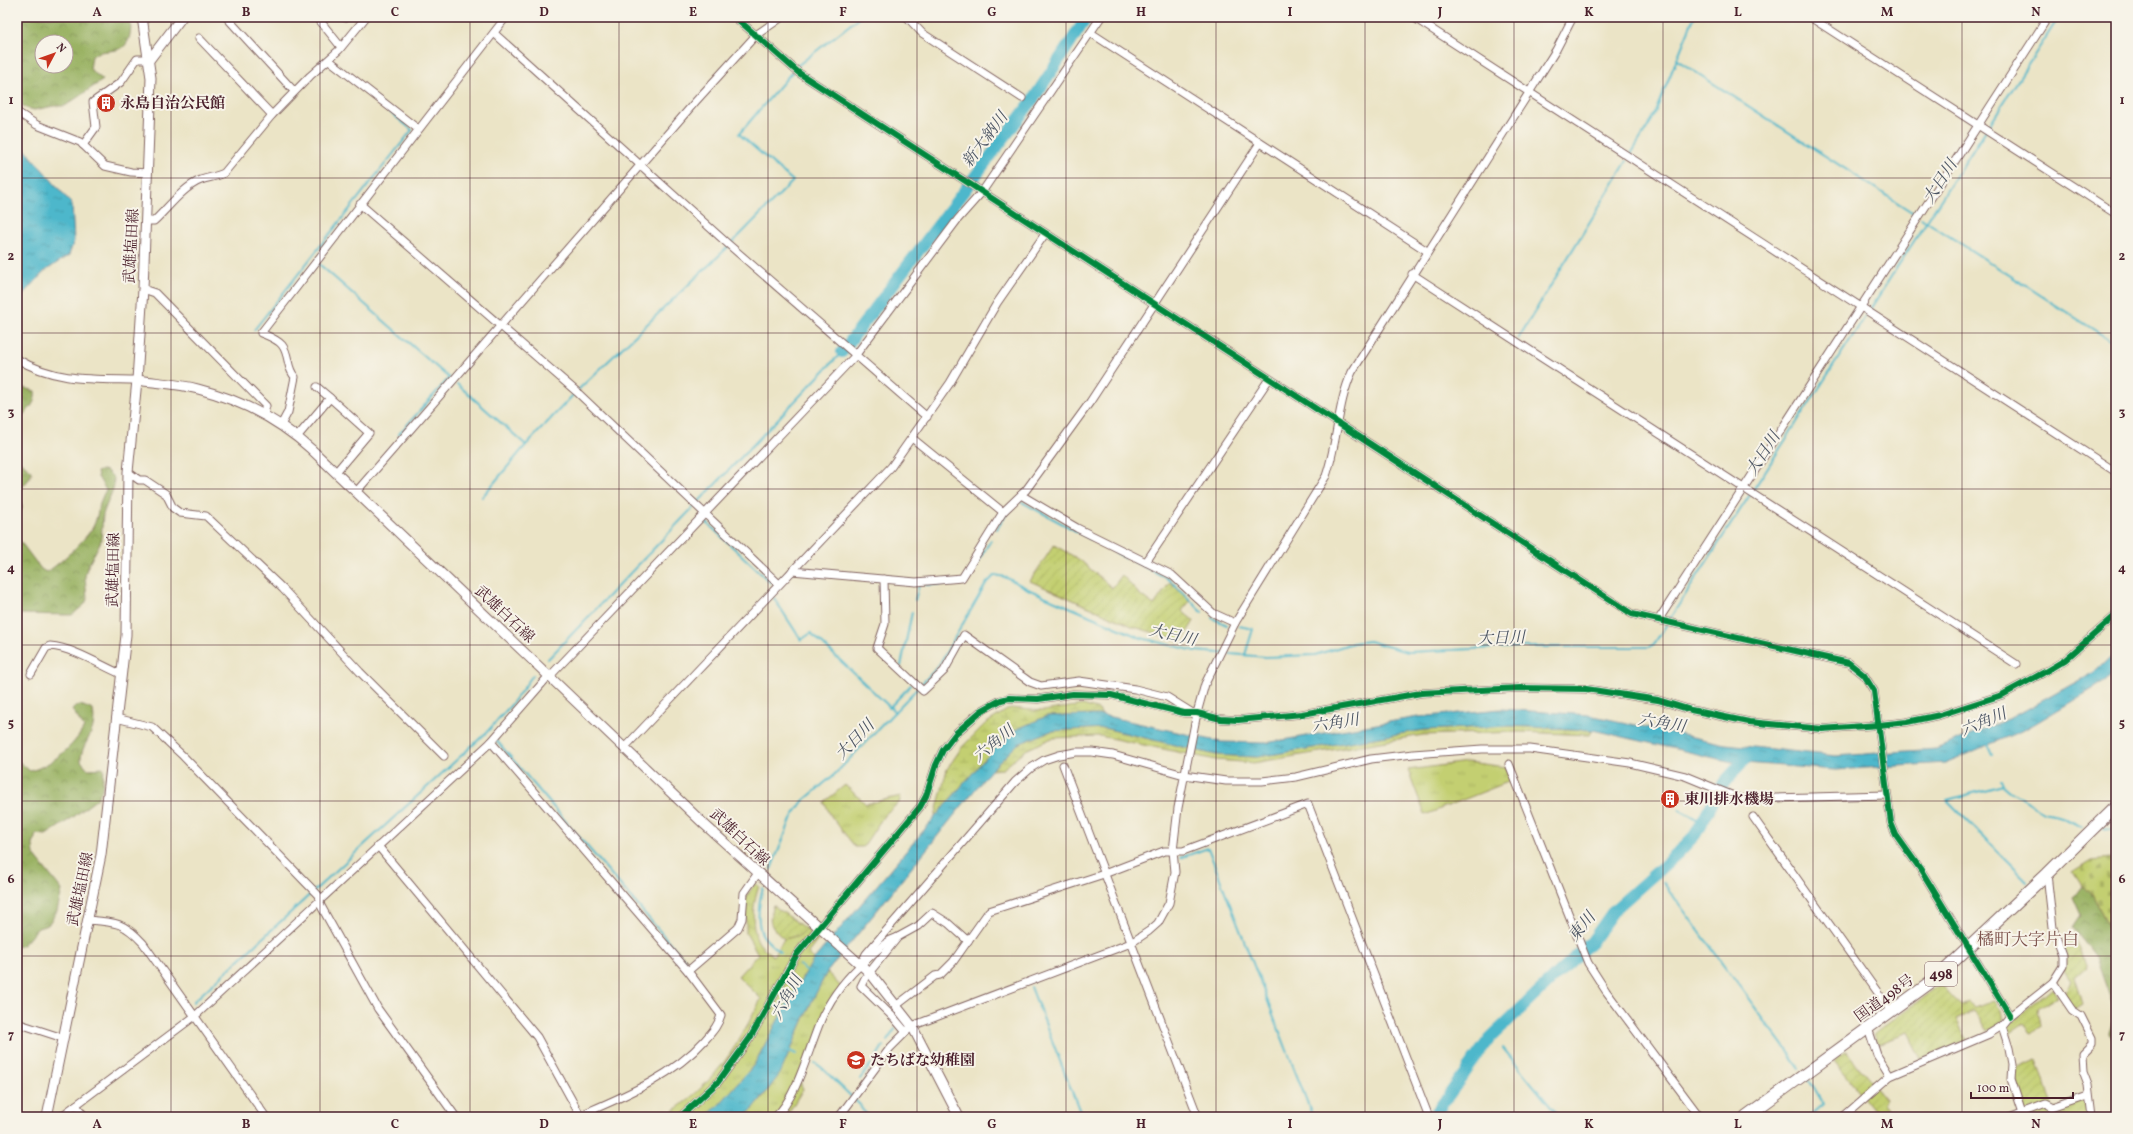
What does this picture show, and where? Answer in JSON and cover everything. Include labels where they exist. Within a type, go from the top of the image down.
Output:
[{"type":"highway","name":"国道498号","points":[[1746,1117],[1934,980],[2047,874],[2116,806]]},
{"type":"main road","name":"武雄塩田線","points":[[47,1117],[88,920],[106,820],[126,635],[128,472],[137,380],[147,222],[151,78],[150,59],[142,17]]},
{"type":"main road","points":[[150,59],[182,17]]},
{"type":"main road","name":"武雄白石線","points":[[137,380],[197,388],[238,401],[264,413],[297,436],[758,873],[859,962]]},
{"type":"main road","points":[[859,962],[896,1005],[908,1029],[959,1117]]},
{"type":"street","points":[[316,17],[341,47]]},
{"type":"street","points":[[147,222],[154,221],[190,187],[201,180],[216,177],[224,172],[272,115],[294,91],[341,47],[366,17]]},
{"type":"street","points":[[282,425],[288,412],[295,377],[290,372],[286,351],[282,345],[261,332],[506,17]]},
{"type":"street","points":[[735,17],[799,73],[1632,614],[1849,663],[1864,675],[1874,691],[1891,823],[1896,836],[1921,870],[2010,1016]]},
{"type":"street","points":[[356,492],[501,327],[640,165],[756,35],[782,17]]},
{"type":"street","points":[[907,17],[922,33],[1022,98]]},
{"type":"street","points":[[60,1117],[195,1016],[319,898],[491,742],[546,679],[702,511],[852,354],[958,219],[1101,17]]},
{"type":"street","points":[[1413,17],[2116,472]]},
{"type":"street","points":[[839,1117],[908,1029],[1131,943],[1158,923],[1169,903],[1175,872],[1173,851],[1184,773],[1195,714],[1205,684],[1235,623],[1326,476],[1332,460],[1345,386],[1352,372],[1412,274],[1556,50],[1573,17]]},
{"type":"street","points":[[1810,17],[2116,214]]},
{"type":"street","points":[[1659,619],[2048,17]]},
{"type":"street","points":[[228,19],[294,91]]},
{"type":"street","points":[[1091,32],[1427,251]]},
{"type":"street","points":[[494,33],[730,246],[852,354],[927,417]]},
{"type":"street","points":[[199,38],[272,115]]},
{"type":"street","points":[[83,145],[96,127],[93,102],[121,82],[137,59],[150,59]]},
{"type":"street","points":[[328,60],[418,130]]},
{"type":"street","points":[[17,112],[37,125],[83,145],[105,166],[131,172],[148,173]]},
{"type":"street","points":[[792,571],[916,582],[962,578],[1003,512],[1015,498],[1021,495],[1090,402],[1260,143]]},
{"type":"street","points":[[360,204],[577,392],[779,584]]},
{"type":"street","points":[[625,747],[892,467],[950,383],[997,302],[1045,234]]},
{"type":"street","points":[[1412,274],[2016,664]]},
{"type":"street","points":[[143,289],[155,293],[266,406],[264,413]]},
{"type":"street","points":[[17,359],[50,374],[77,379],[137,380]]},
{"type":"street","points":[[1146,562],[1269,379]]},
{"type":"street","points":[[317,387],[369,433],[336,472]]},
{"type":"street","points":[[297,436],[330,398]]},
{"type":"street","points":[[912,438],[1003,512]]},
{"type":"street","points":[[128,472],[139,480],[145,480],[166,494],[173,508],[180,513],[206,516],[283,589],[360,672],[444,756]]},
{"type":"street","points":[[1021,495],[1076,528],[1172,575],[1213,613],[1235,623]]},
{"type":"street","points":[[884,579],[885,624],[877,648],[923,691],[944,671],[964,635],[1030,682],[1041,686],[1079,681],[1136,689],[1167,697],[1195,714]]},
{"type":"street","points":[[680,1117],[706,1095],[732,1064],[750,1038],[797,954],[920,807],[926,796],[936,765],[943,750],[956,733],[989,706],[1009,698],[1038,699],[1095,694],[1136,700],[1184,713],[1221,719],[1248,720],[1302,714],[1421,693],[1496,689],[1555,688],[1630,695],[1749,722],[1822,729],[1879,727],[1940,715],[2002,695],[2064,660],[2116,615]]},
{"type":"street","points":[[31,674],[46,648],[50,646],[60,647],[76,653],[121,674]]},
{"type":"street","points":[[116,718],[152,727],[183,756],[312,888],[319,898],[321,906],[378,1009],[456,1117]]},
{"type":"street","points":[[378,846],[537,1037],[578,1116],[647,1085],[669,1073],[691,1056],[718,1025],[721,1015],[688,971],[491,742]]},
{"type":"street","points":[[775,1117],[792,1092],[823,1015],[859,962],[1015,782],[1031,768],[1044,760],[1059,755],[1092,752],[1226,781],[1262,781],[1296,777],[1371,759],[1413,754],[1482,749],[1530,750],[1590,756],[1630,763],[1686,776],[1705,783],[1730,796],[1741,799],[1887,793]]},
{"type":"street","points":[[1509,764],[1586,958],[1606,991],[1700,1117]]},
{"type":"street","points":[[1063,765],[1198,1117]]},
{"type":"street","points":[[896,1005],[935,976],[940,975],[954,962],[989,911],[1104,874],[1142,858],[1164,851],[1183,851],[1308,804],[1430,1117]]},
{"type":"street","points":[[1753,817],[1891,1011]]},
{"type":"street","points":[[688,971],[738,928],[742,919],[744,893],[758,873]]},
{"type":"street","points":[[1843,1117],[1890,1076],[1955,1050],[2002,1026],[2010,1016],[2053,982],[2063,966],[2062,955],[2053,928],[2047,874]]},
{"type":"street","points":[[859,962],[889,940],[898,937],[918,926],[932,912],[968,940]]},
{"type":"street","points":[[88,920],[117,923],[133,932],[143,943],[266,1117]]},
{"type":"street","points":[[873,968],[898,937]]},
{"type":"street","points":[[865,978],[861,986],[894,1018],[908,1029]]},
{"type":"street","points":[[2053,982],[2072,1010],[2081,1016],[2092,1038],[2092,1043],[2082,1053],[2083,1071],[2088,1084],[2088,1095],[2092,1117]]},
{"type":"street","points":[[17,1023],[63,1038]]},
{"type":"street","points":[[2002,1026],[2010,1048],[2011,1079],[2022,1112]]},
{"type":"street","points":[[1868,1028],[1877,1055],[1890,1076]]},
{"type":"street","points":[[2008,1117],[2045,1103],[2053,1107],[2088,1095]]},
{"type":"street","points":[[76,1105],[85,1117]]},
{"type":"green space","points":[[17,17],[130,17],[131,27],[128,42],[125,46],[116,50],[101,52],[92,56],[90,69],[103,80],[65,106],[54,106],[34,110],[24,107],[17,98]]},
{"type":"green space","points":[[25,388],[35,391],[33,404],[17,420],[17,391]]},
{"type":"green space","points":[[17,459],[32,471],[28,480],[21,489],[20,499],[22,508],[17,518]]},
{"type":"green space","points":[[102,470],[107,471],[114,478],[113,489],[103,514],[101,541],[87,568],[85,576],[87,599],[85,604],[72,615],[17,614],[17,537],[41,569],[46,572],[51,569],[78,545],[93,527],[101,499],[106,490],[98,477],[97,472]]},
{"type":"green space","points":[[1054,545],[1080,560],[1112,588],[1122,575],[1139,594],[1154,605],[1170,582],[1190,601],[1182,611],[1194,621],[1182,641],[1134,627],[1030,581]]},
{"type":"green space","points":[[81,705],[93,710],[94,719],[91,732],[81,755],[81,761],[88,769],[104,768],[102,789],[97,799],[72,818],[46,835],[36,834],[33,845],[34,855],[62,890],[57,911],[48,925],[38,928],[24,944],[17,947],[17,760],[30,771],[46,765],[68,748],[75,741],[84,727],[72,710],[76,706]]},
{"type":"green space","points":[[1083,705],[1099,710],[1102,715],[1047,716],[1013,731],[983,761],[935,817],[947,769],[962,747],[985,724],[1010,708],[1043,711]]},
{"type":"green space","points":[[1510,726],[1593,730],[1590,735],[1519,732],[1423,735],[1253,763],[1216,760],[1100,736],[1052,738],[1026,750],[1003,769],[991,770],[1018,744],[1051,731],[1104,728],[1216,755],[1257,757],[1423,730]]},
{"type":"green space","points":[[1467,762],[1507,767],[1513,780],[1425,815],[1408,770]]},
{"type":"green space","points":[[845,785],[866,804],[901,796],[899,803],[885,814],[863,847],[855,847],[831,816],[824,802]]},
{"type":"green space","points":[[2111,858],[2116,862],[2116,935],[2110,932],[2094,895],[2082,886],[2073,872],[2092,860]]},
{"type":"green space","points":[[755,883],[759,886],[755,900],[753,922],[756,937],[760,945],[773,956],[784,939],[800,935],[806,929],[818,940],[808,953],[814,959],[786,1005],[754,1065],[718,1106],[705,1117],[666,1117],[691,1097],[715,1074],[743,1033],[761,999],[738,976],[758,954],[746,933],[746,898]]},
{"type":"green space","points":[[2082,886],[2094,895],[2110,932],[2116,935],[2116,1014],[2096,958],[2073,928],[2081,916],[2073,898]]},
{"type":"green space","points":[[773,905],[806,929],[800,935],[784,939],[771,925],[770,916]]},
{"type":"green space","points":[[2074,937],[2086,967],[2075,977],[2083,1004],[2075,1009],[2063,994],[2072,981],[2064,970],[2067,955],[2061,941]]},
{"type":"green space","points":[[827,972],[842,988],[827,1012],[800,1082],[803,1089],[786,1117],[743,1117],[766,1094],[775,1080]]},
{"type":"green space","points":[[1941,984],[1961,1006],[1968,1002],[1974,1007],[1994,1000],[2002,1010],[2004,1021],[1988,1031],[1974,1010],[1956,1019],[1967,1040],[1921,1059],[1908,1033],[1878,1044],[1874,1034]]},
{"type":"green space","points":[[2053,988],[2058,997],[2038,1009],[2041,1025],[2031,1034],[2024,1023],[2008,1034],[2006,1027]]},
{"type":"green space","points":[[2116,1014],[2116,1044],[2110,1033]]},
{"type":"green space","points":[[1846,1052],[1886,1099],[1883,1104],[1893,1117],[1879,1117],[1834,1061]]},
{"type":"green space","points":[[2037,1059],[2053,1109],[2086,1097],[2088,1117],[2028,1117],[2025,1113],[2013,1069]]},
{"type":"water","points":[[17,140],[72,204],[74,241],[69,255],[45,271],[26,291],[17,304]]},
{"type":"water","points":[[2116,651],[2116,671],[2106,681],[2026,729],[1945,763],[1835,770],[1732,762],[1593,730],[1510,726],[1423,730],[1257,757],[1216,755],[1104,728],[1051,731],[1018,744],[991,770],[827,972],[809,1007],[780,1074],[753,1109],[743,1117],[705,1117],[718,1106],[754,1065],[786,1005],[814,959],[983,761],[1013,731],[1047,716],[1102,715],[1221,742],[1265,743],[1418,717],[1501,709],[1589,715],[1725,744],[1836,756],[1936,749],[2013,717],[2096,671]]},
{"type":"waterway","points":[[797,66],[860,17]]},
{"type":"waterway","name":"新大納川","points":[[842,352],[1032,101],[1087,17]]},
{"type":"waterway","points":[[1631,154],[1652,120],[1694,17]]},
{"type":"waterway","name":"大日川","points":[[1669,620],[2059,17]]},
{"type":"waterway","points":[[1677,60],[1915,214]]},
{"type":"waterway","points":[[731,244],[793,181],[739,134],[792,72]]},
{"type":"waterway","points":[[254,330],[412,130],[372,97]]},
{"type":"waterway","points":[[1518,339],[1627,161]]},
{"type":"waterway","points":[[1921,218],[2116,344]]},
{"type":"waterway","points":[[578,390],[728,247]]},
{"type":"waterway","points":[[319,264],[449,378],[399,434]]},
{"type":"waterway","points":[[548,659],[842,352]]},
{"type":"waterway","points":[[457,384],[526,445]]},
{"type":"waterway","points":[[482,497],[526,445],[575,393]]},
{"type":"waterway","points":[[1018,500],[1091,539]]},
{"type":"waterway","points":[[997,529],[1007,513]]},
{"type":"waterway","points":[[705,521],[771,583]]},
{"type":"waterway","points":[[969,576],[991,540]]},
{"type":"waterway","points":[[1100,543],[1125,558]]},
{"type":"waterway","points":[[1133,561],[1170,580],[1202,612]]},
{"type":"waterway","name":"大日川","points":[[771,869],[792,817],[803,801],[835,774],[932,673],[940,663],[986,584],[995,575],[1005,577],[1030,590],[1141,638],[1195,651],[1266,657],[1315,655],[1353,643],[1369,641],[1407,652],[1517,647],[1649,647],[1654,644],[1667,624]]},
{"type":"waterway","points":[[926,585],[958,583]]},
{"type":"waterway","points":[[915,600],[919,585]]},
{"type":"waterway","points":[[774,598],[801,640],[811,633],[895,712]]},
{"type":"waterway","points":[[901,666],[912,612]]},
{"type":"waterway","points":[[1212,618],[1227,625]]},
{"type":"waterway","points":[[1239,626],[1253,629],[1245,655]]},
{"type":"waterway","points":[[193,1002],[487,732],[511,705],[533,675]]},
{"type":"waterway","points":[[889,708],[911,685]]},
{"type":"waterway","points":[[496,740],[687,963]]},
{"type":"waterway","points":[[1988,744],[1993,755]]},
{"type":"waterway","name":"東川","points":[[1433,1117],[1490,1038],[1592,941],[1614,910],[1677,854],[1695,835],[1723,784],[1750,753]]},
{"type":"waterway","points":[[2001,780],[2003,785],[2010,791],[2044,813],[2062,817],[2082,827]]},
{"type":"waterway","points":[[2003,785],[1947,800],[2027,881]]},
{"type":"waterway","points":[[1680,810],[1702,822]]},
{"type":"waterway","points":[[2102,828],[2116,829]]},
{"type":"waterway","points":[[1180,858],[1208,848],[1313,1117]]},
{"type":"waterway","points":[[1663,882],[1800,1069]]},
{"type":"waterway","name":"大日川","points":[[763,888],[759,911],[760,929],[770,944],[780,952]]},
{"type":"waterway","name":"大日川","points":[[799,965],[809,972]]},
{"type":"waterway","points":[[1031,987],[1082,1117]]},
{"type":"waterway","points":[[887,1041],[895,1029]]},
{"type":"waterway","points":[[877,1056],[883,1046]]},
{"type":"waterway","points":[[1503,1048],[1559,1117]]},
{"type":"waterway","points":[[788,1050],[796,1054]]},
{"type":"waterway","points":[[815,1063],[860,1105],[868,1117]]},
{"type":"waterway","points":[[860,1079],[871,1064]]},
{"type":"waterway","points":[[1808,1117],[1823,1104],[1809,1080]]},
{"type":"cycle path","points":[[735,17],[799,73],[1632,614],[1849,663],[1864,675],[1874,691],[1891,823],[1896,835],[1921,870],[2010,1016]]},
{"type":"cycle path","points":[[680,1117],[718,1082],[750,1038],[797,954],[920,807],[926,796],[936,765],[943,750],[956,733],[981,711],[1001,700],[1009,698],[1038,699],[1073,694],[1111,695],[1184,713],[1197,713],[1221,719],[1238,720],[1302,714],[1421,693],[1520,688],[1586,689],[1658,700],[1691,710],[1749,722],[1822,729],[1879,725],[1907,722],[1940,715],[2002,695],[2065,660],[2116,615]]},
{"type":"place","name":"永島自治公民館","points":[[106,103]]},
{"type":"place","name":"東川排水機場","points":[[1670,799]]},
{"type":"place","name":"たちばな幼稚園","points":[[856,1060]]},
{"type":"district","name":"橘町大字片白","points":[[2028,939]]},
{"type":"water label","name":"六角川","points":[[1983,721]]},
{"type":"water label","name":"六角川","points":[[1335,722]]},
{"type":"water label","name":"六角川","points":[[1662,722]]},
{"type":"water label","name":"六角川","points":[[993,743]]},
{"type":"water label","name":"六角川","points":[[786,997]]}]
